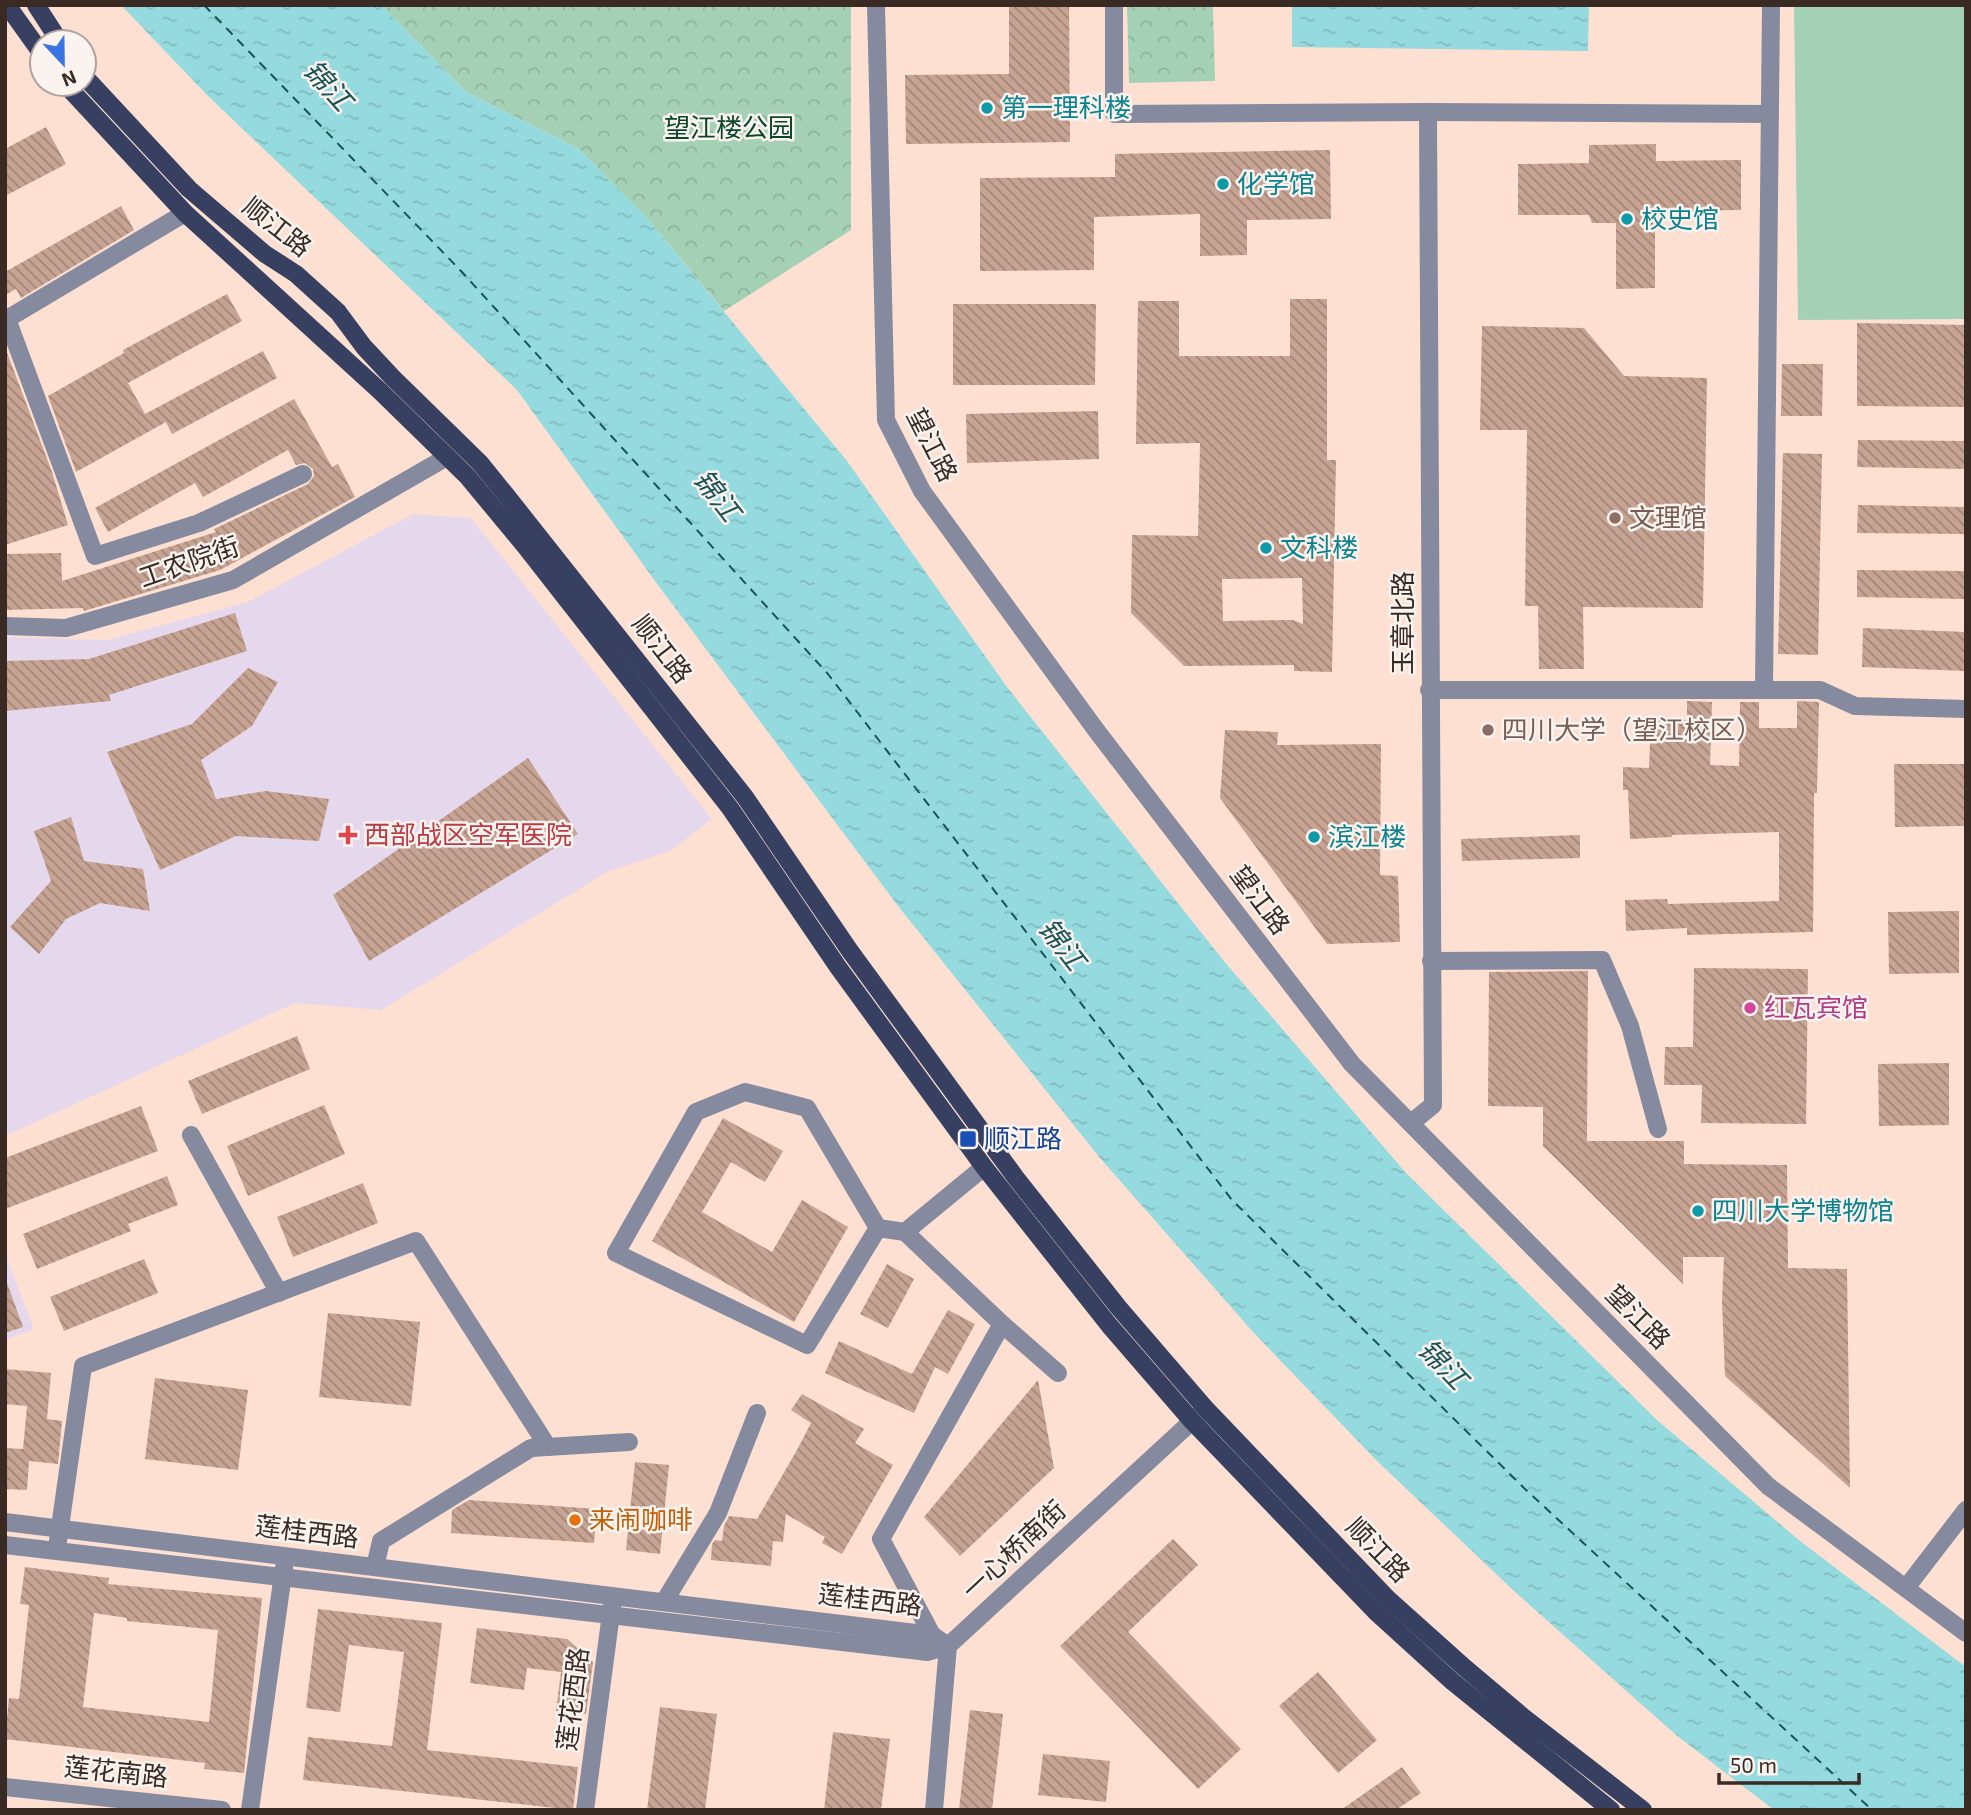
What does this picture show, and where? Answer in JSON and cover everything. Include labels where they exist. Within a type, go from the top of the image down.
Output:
[{"type":"main road","points":[[7,5],[28,34]]},
{"type":"main road","points":[[36,5],[51,28]]},
{"type":"main road","name":"顺江路","points":[[98,91],[189,189],[265,254],[296,274],[338,312],[364,347],[393,378],[480,463],[745,797],[850,951],[1016,1178],[1119,1308],[1206,1409],[1388,1599],[1522,1716],[1643,1810]]},
{"type":"main road","name":"顺江路","points":[[78,98],[186,213],[380,391],[467,476],[730,808],[846,977],[984,1167],[1109,1325],[1192,1421],[1385,1621],[1452,1682],[1611,1810]]},
{"type":"street","name":"望江路","points":[[876,5],[886,420],[922,491],[1096,730],[1352,1064],[1768,1486],[1966,1633]]},
{"type":"street","points":[[1114,5],[1114,114],[1770,114]]},
{"type":"street","points":[[1764,689],[1771,5]]},
{"type":"street","name":"玉章北路","points":[[1410,1123],[1433,1105],[1428,112]]},
{"type":"street","points":[[186,213],[7,319],[95,556],[200,523],[303,474]]},
{"type":"street","name":"工农院街","points":[[5,626],[66,628],[233,580],[447,457]]},
{"type":"street","points":[[1429,690],[1820,690],[1855,706],[1966,709]]},
{"type":"street","points":[[1431,961],[1602,960],[1630,1026],[1658,1129]]},
{"type":"street","points":[[745,1092],[807,1108],[878,1228],[807,1345],[617,1253],[696,1112],[745,1092]]},
{"type":"street","points":[[191,1135],[279,1293]]},
{"type":"street","points":[[905,1232],[984,1167]]},
{"type":"street","points":[[878,1228],[905,1232],[1058,1373]]},
{"type":"street","points":[[56,1551],[83,1366],[416,1241],[548,1447]]},
{"type":"street","points":[[932,1634],[881,1539],[1002,1324]]},
{"type":"street","name":"一心桥南街","points":[[948,1646],[1206,1409]]},
{"type":"street","points":[[664,1602],[718,1513],[757,1413]]},
{"type":"street","points":[[375,1567],[381,1541],[531,1448],[629,1442]]},
{"type":"street","points":[[1906,1588],[1966,1510]]},
{"type":"street","name":"莲桂西路","points":[[5,1522],[932,1634],[948,1646]]},
{"type":"street","name":"莲桂西路","points":[[5,1545],[928,1652],[948,1646]]},
{"type":"street","points":[[250,1810],[286,1556]]},
{"type":"street","name":"莲花西路","points":[[585,1810],[614,1596]]},
{"type":"street","points":[[934,1810],[948,1646]]},
{"type":"street","name":"莲花南路","points":[[5,1787],[222,1810]]},
{"type":"shaded area","name":"西部战区空军医院","points":[[413,514],[471,518],[712,819],[670,851],[609,871],[381,1010],[295,1003],[5,1136],[5,637],[107,640],[248,602]]},
{"type":"shaded area","points":[[5,1254],[34,1329],[5,1340]]},
{"type":"green space","name":"望江楼公园","points":[[381,5],[851,5],[851,230],[724,311],[647,218],[579,149],[466,92]]},
{"type":"green space","points":[[1127,5],[1213,5],[1215,81],[1129,83]]},
{"type":"green space","points":[[1794,5],[1966,5],[1966,319],[1798,320]]},
{"type":"water","name":"锦江","points":[[121,5],[381,5],[466,92],[579,149],[647,218],[847,461],[1007,687],[1223,960],[1406,1173],[1658,1421],[1800,1541],[1966,1667],[1966,1810],[1774,1810],[1676,1735],[1514,1591],[1377,1461],[1253,1332],[1100,1158],[898,906],[658,585],[517,390],[207,95]]},
{"type":"water","points":[[1292,5],[1589,5],[1588,51],[1292,47]]},
{"type":"building","name":"第一理科楼","points":[[1009,5],[1069,5],[1070,142],[906,144],[905,75],[1009,74]]},
{"type":"building","points":[[46,127],[66,164],[5,196],[5,149]]},
{"type":"building","name":"校史馆","points":[[1656,144],[1656,161],[1741,160],[1741,210],[1664,211],[1664,222],[1655,222],[1655,288],[1616,289],[1616,223],[1592,223],[1589,215],[1518,215],[1518,164],[1589,163],[1589,145]]},
{"type":"building","points":[[1330,150],[1331,219],[1247,220],[1247,255],[1200,256],[1200,214],[1094,217],[1094,270],[980,271],[980,178],[1115,177],[1115,154]]},
{"type":"building","points":[[121,206],[134,230],[21,298],[16,289],[5,295],[5,272]]},
{"type":"building","points":[[227,294],[242,321],[128,383],[145,414],[263,351],[277,378],[172,434],[166,422],[76,472],[48,396],[124,353],[123,350]]},
{"type":"building","name":"文科楼","points":[[1290,299],[1327,299],[1327,460],[1336,460],[1332,672],[1294,671],[1294,665],[1184,666],[1131,613],[1132,535],[1198,536],[1200,443],[1136,444],[1138,301],[1179,301],[1179,356],[1290,356]],"holes":[[[1302,578],[1303,624],[1293,620],[1223,621],[1222,579]]]},
{"type":"building","points":[[953,304],[1096,304],[1095,385],[953,385]]},
{"type":"building","points":[[1857,323],[1966,325],[1966,407],[1857,406]]},
{"type":"building","name":"文理馆","points":[[1482,326],[1584,328],[1624,376],[1707,378],[1703,608],[1583,607],[1584,669],[1539,669],[1538,606],[1525,606],[1527,430],[1480,430]]},
{"type":"building","points":[[5,347],[52,472],[68,525],[5,545]]},
{"type":"building","points":[[1782,364],[1823,364],[1822,416],[1781,416]]},
{"type":"building","points":[[294,399],[332,467],[338,464],[355,497],[220,570],[84,611],[83,608],[5,610],[5,554],[61,553],[62,581],[216,532],[214,529],[308,484],[314,476],[313,469],[305,463],[296,465],[288,450],[203,497],[195,483],[108,532],[95,508]]},
{"type":"building","points":[[1098,411],[1099,459],[967,463],[966,414]]},
{"type":"building","points":[[1858,440],[1966,441],[1966,469],[1857,467]]},
{"type":"building","points":[[1783,453],[1822,454],[1818,655],[1778,654]]},
{"type":"building","points":[[1858,505],[1966,507],[1966,534],[1857,533]]},
{"type":"building","points":[[1857,570],[1966,571],[1966,599],[1857,597]]},
{"type":"building","points":[[235,613],[247,651],[109,695],[111,701],[5,711],[5,661],[89,659]]},
{"type":"building","points":[[1863,628],[1966,632],[1966,671],[1862,667]]},
{"type":"building","points":[[248,668],[278,682],[252,726],[201,760],[216,799],[266,791],[329,799],[319,841],[236,836],[160,870],[107,752],[192,724]]},
{"type":"building","points":[[1687,701],[1712,702],[1710,765],[1739,766],[1740,702],[1759,702],[1759,728],[1797,728],[1797,701],[1819,702],[1817,793],[1814,793],[1813,932],[1687,935],[1687,928],[1626,931],[1625,900],[1667,899],[1668,904],[1779,901],[1779,832],[1630,839],[1628,790],[1623,790],[1623,767],[1649,768],[1651,718],[1687,720]]},
{"type":"building","name":"滨江楼","points":[[1225,730],[1278,732],[1277,745],[1381,744],[1380,875],[1398,876],[1400,942],[1327,944],[1220,798]]},
{"type":"building","points":[[528,758],[578,834],[369,961],[333,895]]},
{"type":"building","points":[[1894,764],[1965,764],[1965,826],[1895,827]]},
{"type":"building","points":[[71,817],[84,861],[143,869],[150,911],[100,903],[66,919],[39,954],[10,927],[51,881],[34,831]]},
{"type":"building","points":[[1580,835],[1580,858],[1462,861],[1461,839]]},
{"type":"building","points":[[1959,911],[1959,973],[1889,974],[1888,912]]},
{"type":"building","name":"红瓦宾馆","points":[[1694,968],[1808,969],[1806,1124],[1701,1123],[1702,1085],[1664,1085],[1665,1047],[1693,1047]]},
{"type":"building","name":"四川大学博物馆","points":[[1588,971],[1587,1141],[1684,1141],[1684,1164],[1787,1165],[1788,1268],[1847,1269],[1850,1488],[1725,1376],[1722,1302],[1724,1257],[1683,1257],[1683,1284],[1543,1146],[1543,1107],[1488,1106],[1489,972]]},
{"type":"building","points":[[297,1036],[310,1069],[202,1114],[188,1081]]},
{"type":"building","points":[[1949,1063],[1949,1125],[1879,1126],[1878,1064]]},
{"type":"building","points":[[324,1105],[345,1154],[248,1196],[227,1146]]},
{"type":"building","points":[[141,1106],[158,1151],[5,1209],[5,1158]]},
{"type":"building","points":[[723,1118],[783,1151],[765,1182],[731,1162],[702,1212],[772,1252],[802,1200],[848,1227],[794,1322],[652,1241]]},
{"type":"building","points":[[167,1176],[178,1205],[128,1224],[131,1231],[37,1269],[23,1234]]},
{"type":"building","points":[[363,1183],[378,1223],[293,1257],[277,1217]]},
{"type":"building","points":[[144,1259],[158,1293],[64,1331],[50,1297]]},
{"type":"building","points":[[887,1264],[914,1279],[888,1328],[860,1314]]},
{"type":"building","points":[[5,1283],[23,1327],[5,1333]]},
{"type":"building","points":[[948,1310],[975,1324],[948,1374],[935,1367],[914,1413],[825,1373],[839,1341],[912,1374]]},
{"type":"building","points":[[328,1313],[420,1322],[411,1406],[319,1397]]},
{"type":"building","points":[[5,1369],[51,1373],[47,1419],[62,1421],[58,1464],[29,1461],[27,1490],[5,1489],[5,1448],[23,1449],[27,1406],[5,1404]]},
{"type":"building","points":[[155,1378],[248,1390],[238,1470],[145,1459]]},
{"type":"building","points":[[1038,1380],[1054,1468],[960,1556],[924,1517]]},
{"type":"building","points":[[802,1394],[864,1429],[855,1443],[893,1465],[842,1554],[822,1543],[825,1537],[786,1514],[783,1542],[773,1541],[771,1566],[711,1560],[712,1544],[715,1540],[722,1541],[724,1526],[729,1516],[757,1519],[797,1450],[811,1423],[791,1410]]},
{"type":"building","points":[[635,1462],[669,1465],[660,1554],[626,1550]]},
{"type":"building","points":[[469,1500],[597,1509],[594,1543],[451,1533],[452,1510]]},
{"type":"building","points":[[1173,1539],[1198,1565],[1128,1632],[1241,1749],[1198,1789],[1060,1646]]},
{"type":"building","points":[[25,1567],[109,1578],[108,1584],[262,1598],[244,1773],[204,1769],[205,1763],[5,1739],[9,1698],[19,1699],[29,1605],[20,1604]],"holes":[[[94,1613],[127,1618],[127,1621],[218,1630],[209,1722],[83,1707]]]},
{"type":"building","points":[[318,1609],[442,1623],[427,1750],[578,1767],[573,1810],[303,1780],[308,1737],[392,1746],[404,1652],[349,1645],[340,1712],[306,1708]]},
{"type":"building","points":[[477,1628],[567,1639],[593,1662],[586,1714],[556,1711],[561,1672],[527,1668],[524,1690],[470,1683]]},
{"type":"building","points":[[1318,1672],[1377,1740],[1338,1773],[1279,1706]]},
{"type":"building","points":[[660,1707],[717,1714],[705,1810],[647,1810]]},
{"type":"building","points":[[970,1710],[1003,1714],[992,1810],[959,1810]]},
{"type":"building","points":[[833,1732],[890,1739],[881,1810],[824,1810]]},
{"type":"building","points":[[1043,1754],[1110,1761],[1106,1802],[1038,1795]]},
{"type":"building","points":[[1402,1767],[1421,1793],[1396,1810],[1341,1810]]},
{"type":"ferry route","points":[[204,5],[461,271],[828,674],[1232,1200],[1524,1488],[1872,1810]]},
{"type":"place","name":"第一理科楼","points":[[987,108]]},
{"type":"place","name":"化学馆","points":[[1223,184]]},
{"type":"place","name":"校史馆","points":[[1627,219]]},
{"type":"place","name":"文理馆","points":[[1615,518]]},
{"type":"place","name":"文科楼","points":[[1266,548]]},
{"type":"place","name":"四川大学（望江校区）","points":[[1488,730]]},
{"type":"place","name":"西部战区空军医院","points":[[348,835]]},
{"type":"place","name":"滨江楼","points":[[1314,837]]},
{"type":"place","name":"红瓦宾馆","points":[[1750,1008]]},
{"type":"place","name":"顺江路","points":[[968,1139]]},
{"type":"place","name":"四川大学博物馆","points":[[1698,1211]]},
{"type":"place","name":"来闹咖啡","points":[[575,1520]]}]
